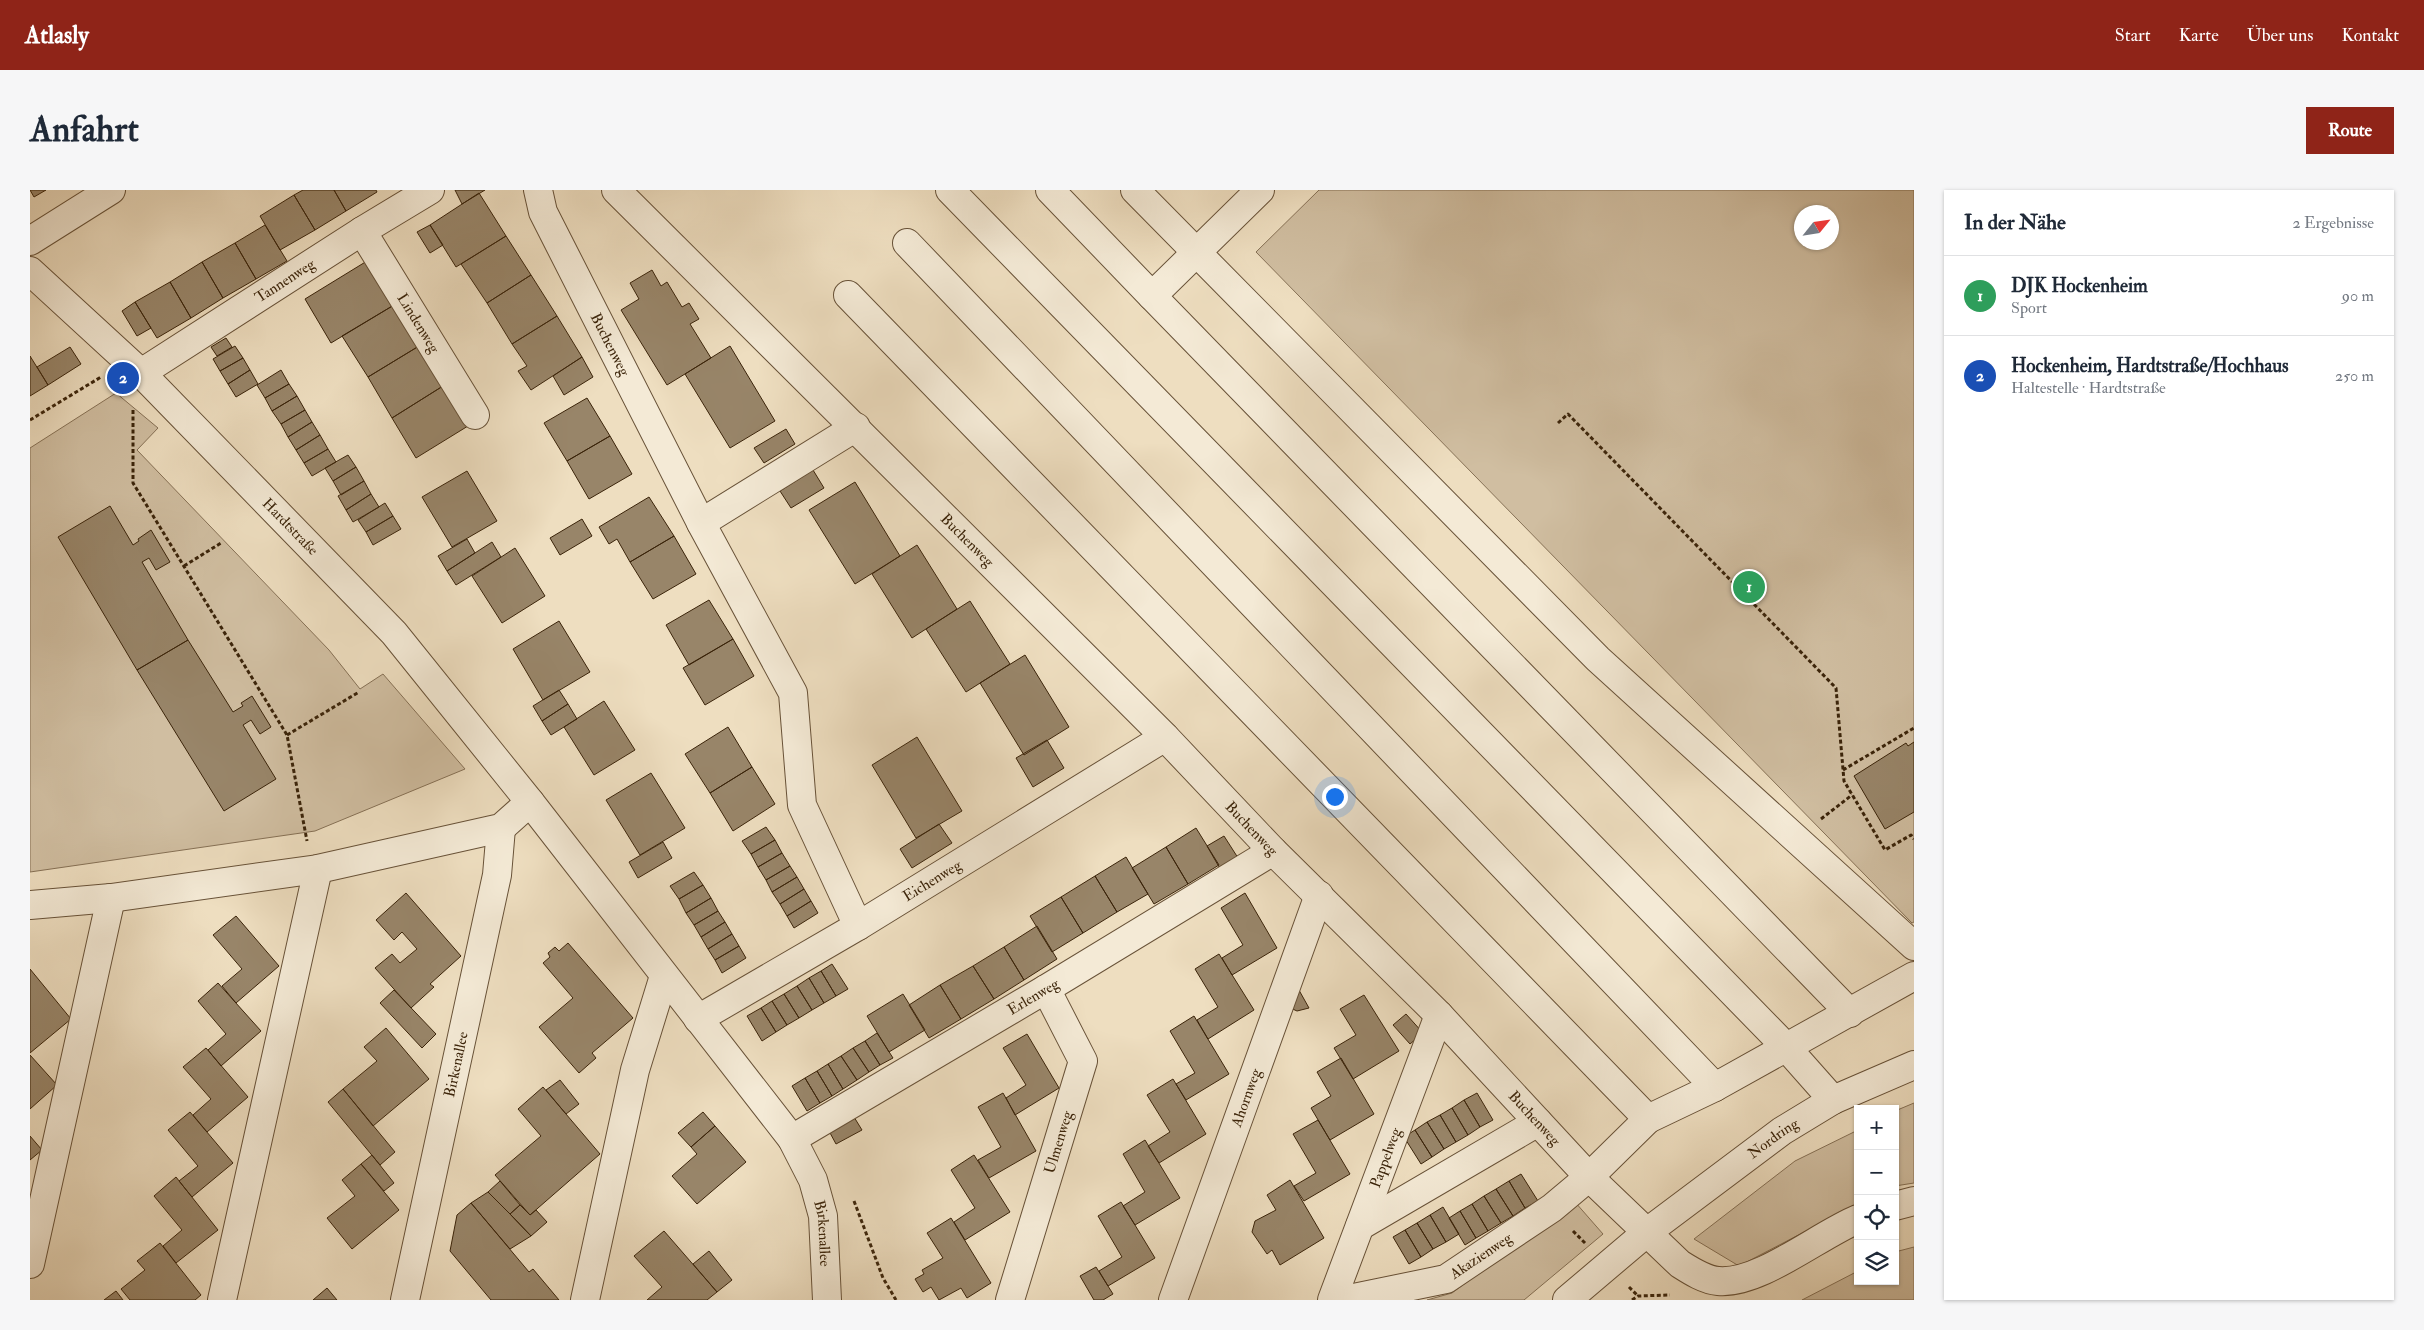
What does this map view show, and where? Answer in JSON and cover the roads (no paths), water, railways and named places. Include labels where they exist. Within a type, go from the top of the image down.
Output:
[{"type":"street","points":[[30,241],[111,190]]},
{"type":"street","name":"Tannenweg","points":[[134,367],[430,190]]},
{"type":"street","name":"Buchenweg","points":[[538,190],[543,212],[701,523],[793,693],[802,805],[858,926]]},
{"type":"street","name":"Buchenweg","points":[[616,190],[856,427],[1165,737],[1273,851],[1319,894],[1439,1015],[1589,1177],[1680,1264],[1696,1274],[1717,1281],[1735,1281],[1757,1273],[1854,1221]]},
{"type":"street","points":[[950,190],[1786,1048],[1833,1100]]},
{"type":"street","points":[[1050,190],[1850,1012]]},
{"type":"street","points":[[1135,190],[1598,659],[1914,946]]},
{"type":"street","points":[[1152,296],[1260,190]]},
{"type":"street","name":"Lindenweg","points":[[362,231],[476,415]]},
{"type":"street","points":[[907,243],[1715,1087]]},
{"type":"street","name":"Hardtstraße","points":[[30,271],[134,367],[394,634],[530,802]]},
{"type":"street","points":[[848,296],[1648,1119]]},
{"type":"street","points":[[701,523],[856,427]]},
{"type":"street","name":"Eichenweg","points":[[698,1019],[858,926],[1165,737]]},
{"type":"street","points":[[30,905],[110,898],[315,869],[501,828],[530,802]]},
{"type":"street","name":"Birkenallee","points":[[530,802],[792,1139],[813,1180],[823,1216],[827,1300]]},
{"type":"street","name":"Birkenallee","points":[[405,1300],[497,875],[501,828]]},
{"type":"street","name":"Erlenweg","points":[[792,1139],[1046,989],[1273,851]]},
{"type":"street","points":[[222,1300],[315,869]]},
{"type":"street","name":"Ahornweg","points":[[1173,1300],[1319,894]]},
{"type":"street","points":[[30,1264],[110,898]]},
{"type":"street","points":[[585,1300],[635,1070],[664,976]]},
{"type":"street","name":"Akazienweg","points":[[1344,1300],[1446,1279],[1552,1208],[1589,1177],[1648,1119],[1715,1087],[1914,976]]},
{"type":"street","name":"Ulmenweg","points":[[1010,1300],[1083,1062],[1046,989]]},
{"type":"street","name":"Pappelweg","points":[[1332,1300],[1439,1015]]},
{"type":"street","name":"Nordring","points":[[1567,1300],[1646,1233],[1782,1131],[1833,1100],[1914,1065]]},
{"type":"street","points":[[1360,1226],[1538,1122]]},
{"type":"street","points":[[1899,1205],[1914,1201]]},
{"type":"place","name":"Hockenheim, Hardtstraße/Hochhaus","points":[[123,378]]},
{"type":"place","name":"DJK Hockenheim","points":[[1749,587]]}]
